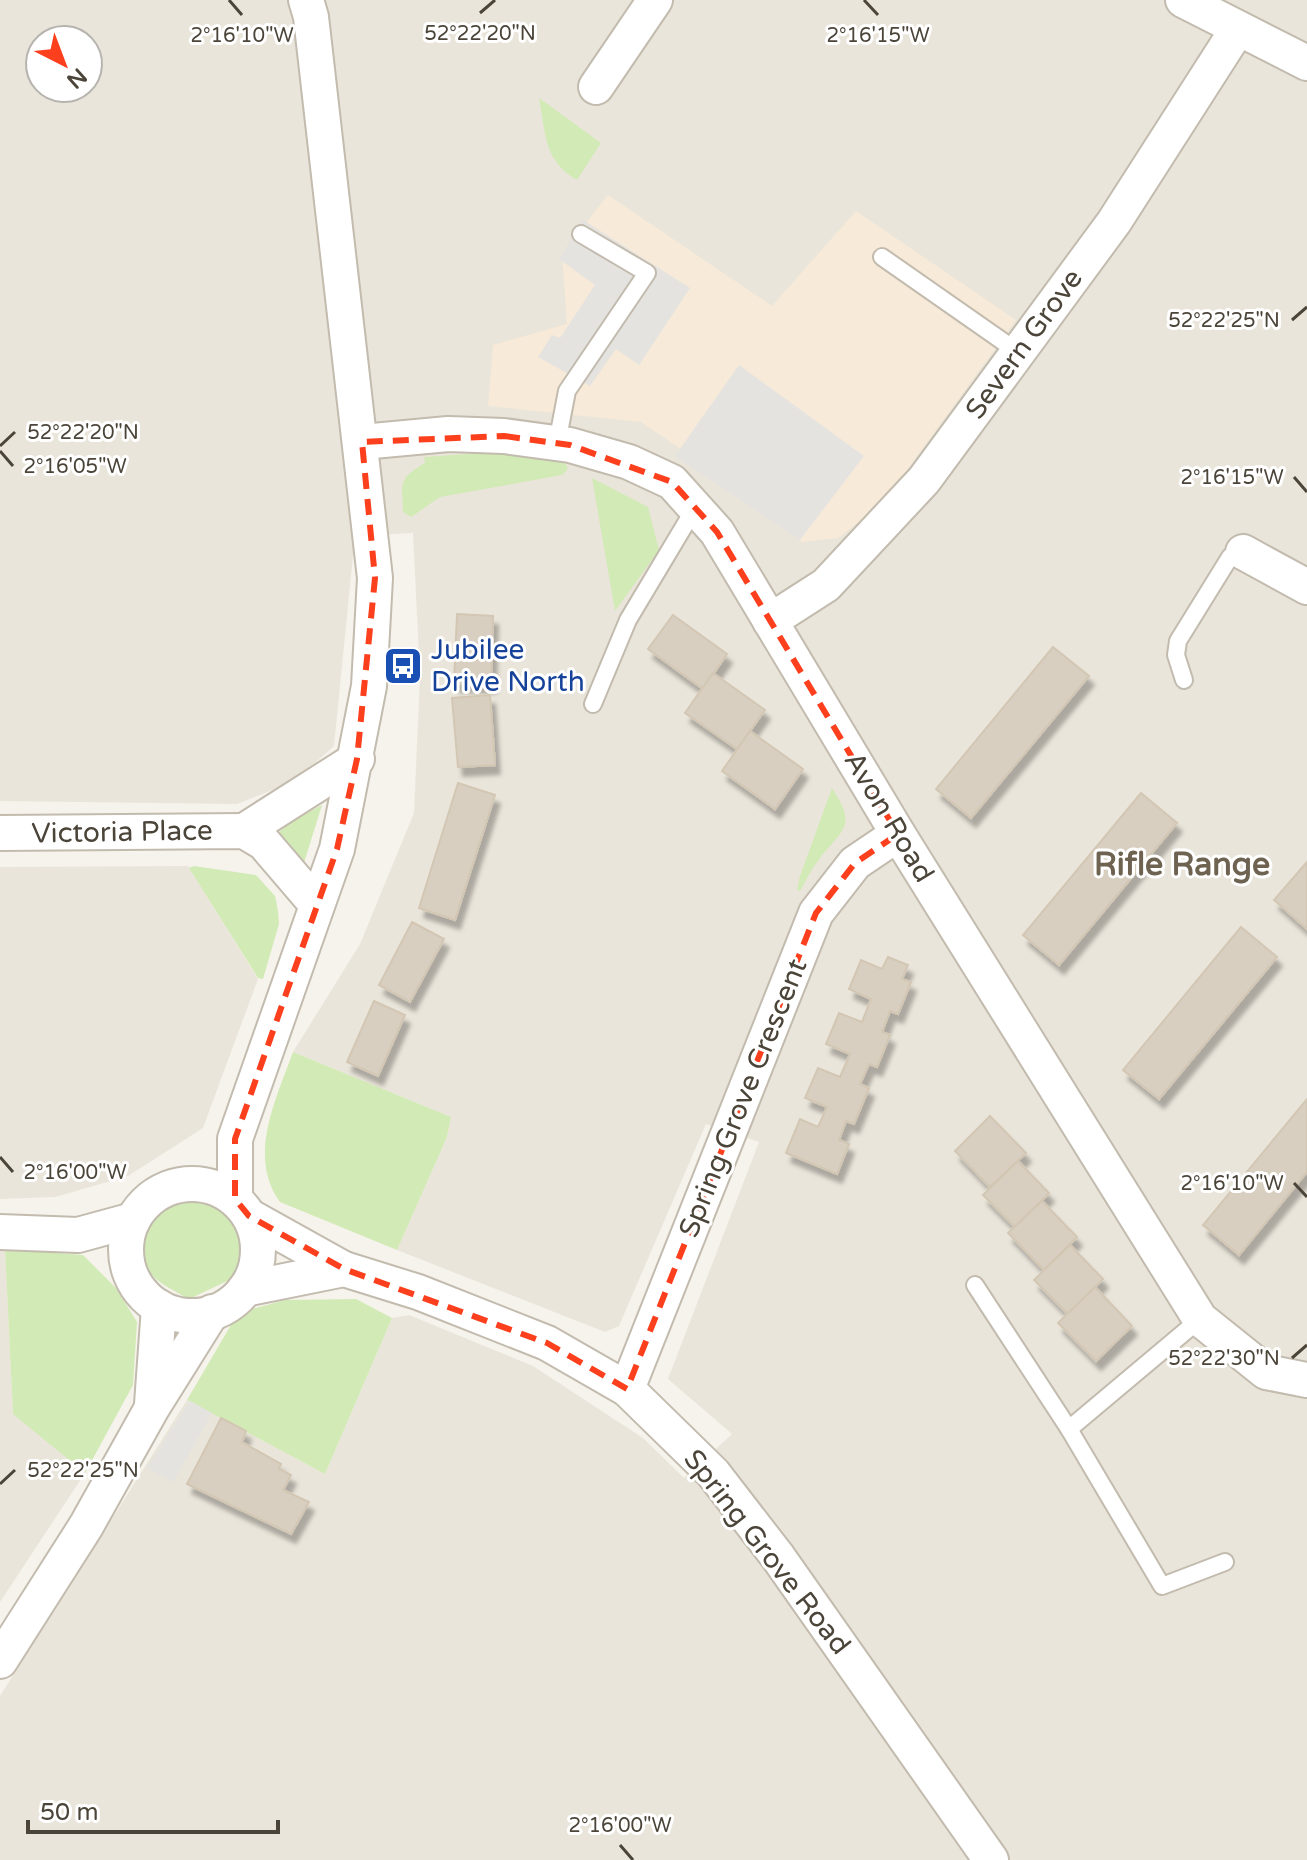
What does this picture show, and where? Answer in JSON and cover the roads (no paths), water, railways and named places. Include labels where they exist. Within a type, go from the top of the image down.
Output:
[{"type":"street","points":[[78,1235],[151,1301],[195,1316],[231,1304],[245,1289],[254,1273],[258,1253],[257,1234],[242,1208],[235,1139],[337,849],[357,759],[369,686],[375,578],[362,442],[311,17],[306,0]]},
{"type":"street","points":[[596,87],[655,0]]},
{"type":"street","points":[[1183,0],[1307,63]]},
{"type":"street","name":"Severn Grove","points":[[770,621],[826,585],[924,480],[1114,222],[1237,30]]},
{"type":"street","name":"Avon Road","points":[[362,442],[448,434],[504,436],[557,443],[629,462],[672,482],[717,532],[898,834],[1200,1319],[1266,1372],[1307,1380]]},
{"type":"street","points":[[1243,552],[1307,587]]},
{"type":"street","name":"Victoria Place","points":[[244,831],[357,759]]},
{"type":"street","name":"Victoria Place","points":[[0,833],[244,831],[264,843],[317,905]]},
{"type":"street","name":"Spring Grove Crescent","points":[[627,1389],[816,913],[855,863],[898,834]]},
{"type":"street","points":[[191,1183],[235,1139]]},
{"type":"street","points":[[152,1408],[151,1301],[132,1278],[126,1258],[127,1239],[133,1220],[157,1194],[191,1183],[206,1185],[242,1208]]},
{"type":"street","name":"Spring Grove Road","points":[[242,1208],[344,1269],[418,1292],[547,1343],[627,1389],[713,1473],[778,1557],[991,1860]]},
{"type":"street","points":[[0,1232],[78,1235],[133,1220]]},
{"type":"street","name":"Spring Grove Road","points":[[245,1289],[344,1269]]},
{"type":"street","points":[[0,1661],[86,1526],[152,1408],[212,1312]]},
{"type":"lane","points":[[557,443],[567,391],[647,273],[581,234]]},
{"type":"lane","points":[[882,257],[1018,352]]},
{"type":"lane","points":[[593,704],[628,620],[695,508]]},
{"type":"lane","points":[[1184,680],[1176,655],[1178,641],[1230,557],[1243,552]]},
{"type":"lane","points":[[975,1285],[1069,1429],[1162,1586],[1225,1562]]},
{"type":"lane","points":[[1069,1429],[1200,1319]]},
{"type":"place","name":"Jubilee Drive North","points":[[403,666]]},
{"type":"district","name":"Rifle Range","points":[[1182,865]]}]
